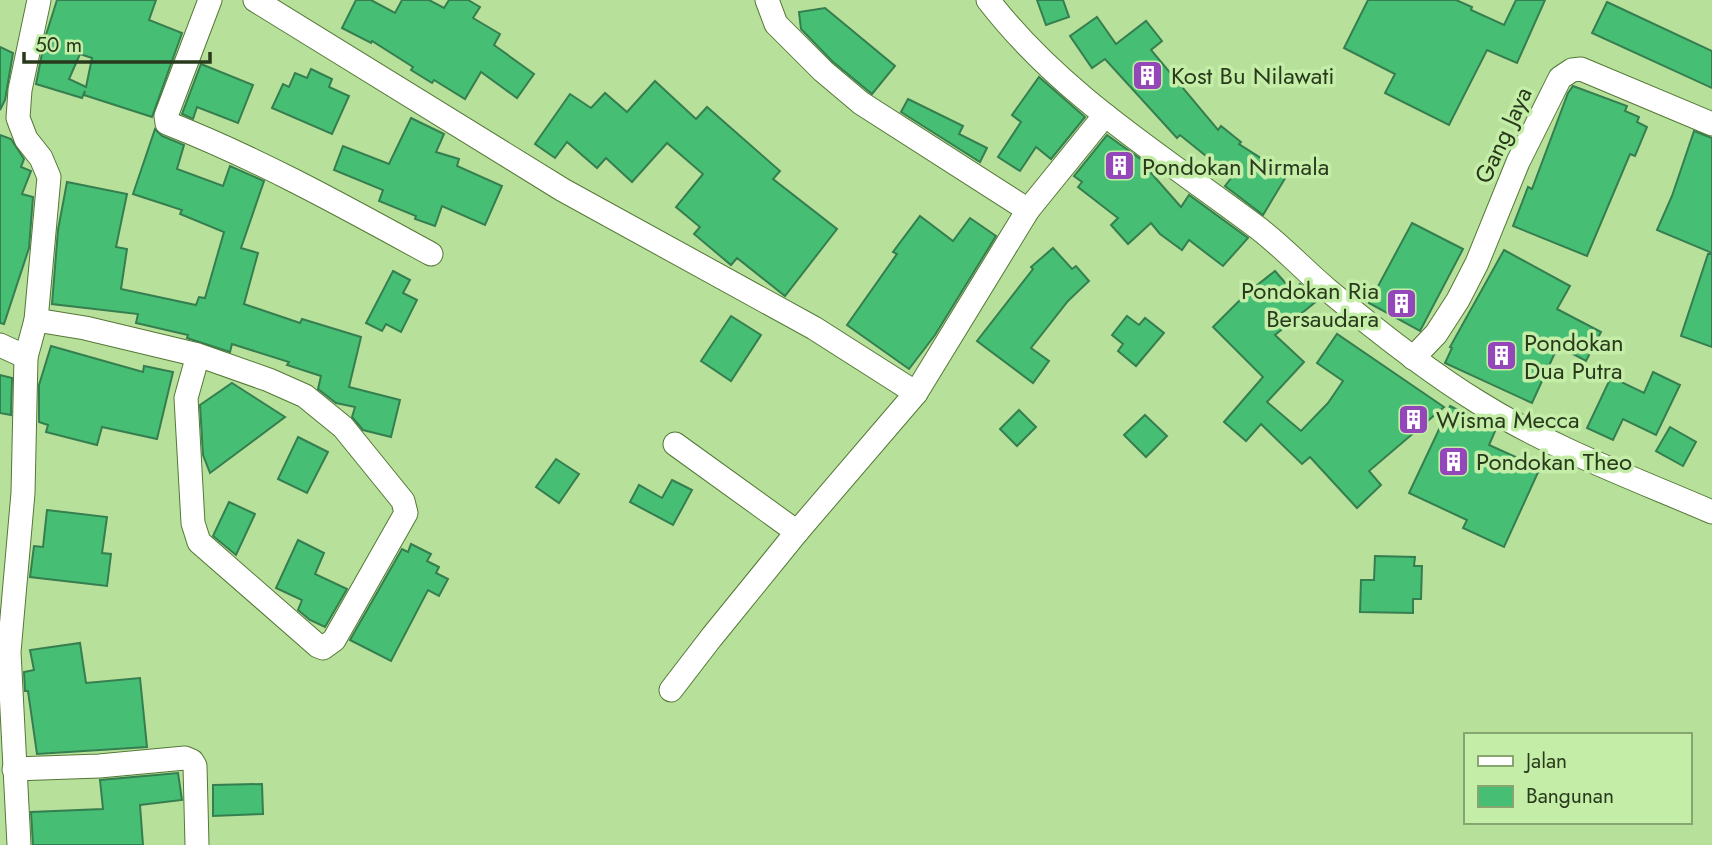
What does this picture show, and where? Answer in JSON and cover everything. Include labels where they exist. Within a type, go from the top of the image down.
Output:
[{"type":"street","points":[[19,845],[9,652],[23,493],[26,357],[36,320],[49,177],[41,158],[26,139],[18,118],[20,90],[39,0]]},
{"type":"street","points":[[210,0],[166,116],[167,123],[260,162],[431,254]]},
{"type":"street","points":[[255,0],[563,190],[814,328],[916,393]]},
{"type":"street","points":[[767,0],[776,24],[823,71],[861,103],[1028,210]]},
{"type":"street","points":[[988,0],[1058,75],[1105,115],[1158,158],[1260,230],[1329,291],[1413,358],[1478,403],[1553,444],[1712,512]]},
{"type":"street","name":"Gang Jaya","points":[[1413,358],[1436,334],[1458,300],[1518,162],[1560,78],[1572,70],[1581,69],[1712,124]]},
{"type":"street","points":[[671,691],[797,532],[916,393],[1028,210],[1105,115]]},
{"type":"street","points":[[0,125],[26,139]]},
{"type":"street","points":[[36,320],[85,328],[198,355],[306,396],[343,426],[406,507],[403,521],[334,640],[323,648],[199,542],[193,523],[186,398],[198,355]]},
{"type":"street","points":[[0,345],[26,357]]},
{"type":"street","points":[[675,444],[797,532]]},
{"type":"street","points":[[14,769],[99,766],[185,758],[195,766],[197,845]]},
{"type":"building","points":[[57,0],[156,0],[149,20],[182,33],[152,117],[84,95],[85,91],[82,98],[36,84],[45,38]],"holes":[[[80,54],[92,58],[86,87],[69,79]]]},
{"type":"building","points":[[356,0],[371,0],[395,13],[402,0],[429,0],[444,8],[449,0],[468,0],[480,7],[473,18],[500,34],[494,45],[534,74],[517,98],[481,72],[465,99],[411,70],[413,67],[372,41],[371,43],[342,28]]},
{"type":"building","points":[[1037,0],[1063,0],[1069,17],[1046,25]]},
{"type":"building","points":[[1368,0],[1456,0],[1504,25],[1516,0],[1545,0],[1517,63],[1487,50],[1449,125],[1385,93],[1395,74],[1344,48]]},
{"type":"building","points":[[1607,2],[1712,51],[1712,88],[1592,33]]},
{"type":"building","points":[[825,8],[895,66],[872,94],[832,61],[801,29],[799,12]]},
{"type":"building","points":[[1097,17],[1116,44],[1146,21],[1162,41],[1151,50],[1218,130],[1221,126],[1241,142],[1239,144],[1287,175],[1263,215],[1225,186],[1232,177],[1180,135],[1177,138],[1105,59],[1092,68],[1070,36]]},
{"type":"building","points":[[0,47],[13,53],[5,100],[0,110]]},
{"type":"building","points":[[201,64],[253,85],[238,123],[197,107],[193,119],[182,114]]},
{"type":"building","points":[[311,69],[332,79],[329,87],[349,96],[332,134],[272,108],[283,84],[289,87],[295,73],[307,78]]},
{"type":"building","points":[[1039,77],[1085,117],[1051,159],[1036,147],[1020,171],[998,157],[1021,122],[1012,115]]},
{"type":"building","points":[[655,81],[696,119],[707,107],[780,171],[773,179],[837,229],[785,296],[737,258],[731,265],[694,234],[700,227],[676,207],[703,174],[667,143],[632,182],[606,158],[597,168],[567,142],[555,158],[535,144],[570,94],[591,108],[605,93],[627,112]]},
{"type":"building","points":[[1573,86],[1627,106],[1625,111],[1639,117],[1637,122],[1647,127],[1635,156],[1630,154],[1587,256],[1513,226],[1528,187],[1532,189]]},
{"type":"building","points":[[908,99],[963,126],[959,134],[987,148],[980,162],[901,112]]},
{"type":"building","points":[[411,118],[444,134],[436,152],[459,159],[457,166],[502,186],[485,225],[442,206],[435,226],[415,219],[416,216],[379,201],[383,190],[334,170],[343,146],[389,164]]},
{"type":"building","points":[[155,129],[162,136],[184,145],[177,169],[223,186],[230,166],[264,181],[241,248],[258,253],[244,304],[300,323],[302,319],[361,337],[349,387],[400,400],[391,437],[363,430],[352,417],[355,407],[336,403],[318,389],[321,376],[287,365],[289,362],[232,344],[230,352],[187,338],[188,335],[136,323],[138,314],[52,304],[58,230],[67,182],[127,194],[116,247],[127,249],[121,289],[196,305],[199,297],[205,298],[224,232],[180,214],[182,210],[133,194]]},
{"type":"building","points":[[1694,131],[1712,138],[1712,253],[1657,230],[1672,196]]},
{"type":"building","points":[[0,135],[11,139],[24,159],[21,167],[31,171],[22,194],[33,197],[29,248],[4,324],[0,323]]},
{"type":"building","points":[[1107,135],[1146,163],[1144,165],[1181,207],[1189,195],[1248,238],[1223,266],[1189,240],[1182,250],[1160,234],[1151,223],[1128,244],[1111,225],[1118,218],[1078,187],[1082,182],[1074,176]]},
{"type":"building","points":[[920,216],[953,241],[970,218],[996,236],[935,335],[909,369],[847,325],[897,254],[893,252]]},
{"type":"building","points":[[1412,223],[1463,249],[1420,331],[1369,303]]},
{"type":"building","points":[[1053,248],[1072,269],[1076,266],[1089,281],[1068,301],[1031,348],[1049,361],[1033,383],[977,341],[1033,269],[1031,267]]},
{"type":"building","points":[[1504,250],[1570,286],[1557,309],[1601,332],[1586,361],[1558,346],[1532,403],[1445,363],[1452,348],[1450,347]]},
{"type":"building","points":[[1708,254],[1712,254],[1712,347],[1681,336]]},
{"type":"building","points":[[393,271],[410,280],[403,293],[417,300],[401,332],[386,324],[382,331],[366,323]]},
{"type":"building","points":[[1275,271],[1293,292],[1300,284],[1318,300],[1275,335],[1304,362],[1267,402],[1301,431],[1328,403],[1343,381],[1317,363],[1337,334],[1444,407],[1369,471],[1381,485],[1357,508],[1310,457],[1302,464],[1261,424],[1246,441],[1224,422],[1263,377],[1213,327],[1247,293]]},
{"type":"building","points":[[731,316],[761,335],[731,381],[701,361]]},
{"type":"building","points":[[1127,316],[1139,325],[1145,318],[1164,333],[1136,366],[1118,351],[1123,344],[1112,335]]},
{"type":"building","points":[[51,346],[143,372],[144,366],[173,372],[157,439],[102,427],[97,445],[46,432],[48,425],[39,422],[39,385]]},
{"type":"building","points":[[1653,372],[1680,385],[1656,435],[1623,419],[1613,440],[1587,428],[1611,377],[1644,393]]},
{"type":"building","points":[[0,375],[12,378],[11,415],[0,413]]},
{"type":"building","points":[[232,383],[285,417],[210,473],[203,455],[200,405]]},
{"type":"building","points":[[1450,406],[1496,429],[1489,445],[1540,468],[1504,547],[1463,528],[1467,520],[1409,493]]},
{"type":"building","points":[[1019,410],[1036,427],[1017,446],[1000,429]]},
{"type":"building","points":[[1145,415],[1167,436],[1146,457],[1124,435]]},
{"type":"building","points":[[1670,427],[1696,442],[1683,466],[1656,451]]},
{"type":"building","points":[[298,437],[328,452],[307,493],[278,479]]},
{"type":"building","points":[[556,459],[579,474],[559,503],[536,487]]},
{"type":"building","points":[[672,480],[692,490],[673,525],[630,502],[639,485],[662,498]]},
{"type":"building","points":[[229,502],[255,514],[236,555],[213,536]]},
{"type":"building","points":[[47,510],[107,517],[102,553],[111,554],[107,586],[30,577],[34,546],[43,547]]},
{"type":"building","points":[[298,540],[324,553],[315,574],[347,589],[325,627],[298,610],[302,600],[276,588]]},
{"type":"building","points":[[411,544],[431,554],[427,561],[439,567],[436,573],[448,579],[439,596],[428,590],[391,661],[350,640],[402,549],[408,552]]},
{"type":"building","points":[[1375,556],[1415,557],[1414,566],[1422,566],[1421,599],[1413,599],[1413,613],[1360,612],[1361,580],[1374,580]]},
{"type":"building","points":[[80,643],[86,683],[140,678],[147,747],[37,754],[28,691],[25,691],[24,672],[34,670],[30,650]]},
{"type":"building","points":[[178,773],[182,800],[140,805],[143,845],[33,845],[31,812],[103,809],[100,780]]},
{"type":"building","points":[[262,784],[263,814],[213,816],[213,785]]},
{"type":"place","name":"Kost Bu Nilawati","points":[[1148,75]]},
{"type":"place","name":"Pondokan Nirmala","points":[[1119,166]]},
{"type":"place","name":"Pondokan Ria Bersaudara","points":[[1402,304]]},
{"type":"place","name":"Pondokan Dua Putra","points":[[1501,356]]},
{"type":"place","name":"Wisma Mecca","points":[[1413,419]]},
{"type":"place","name":"Pondokan Theo","points":[[1453,461]]}]
